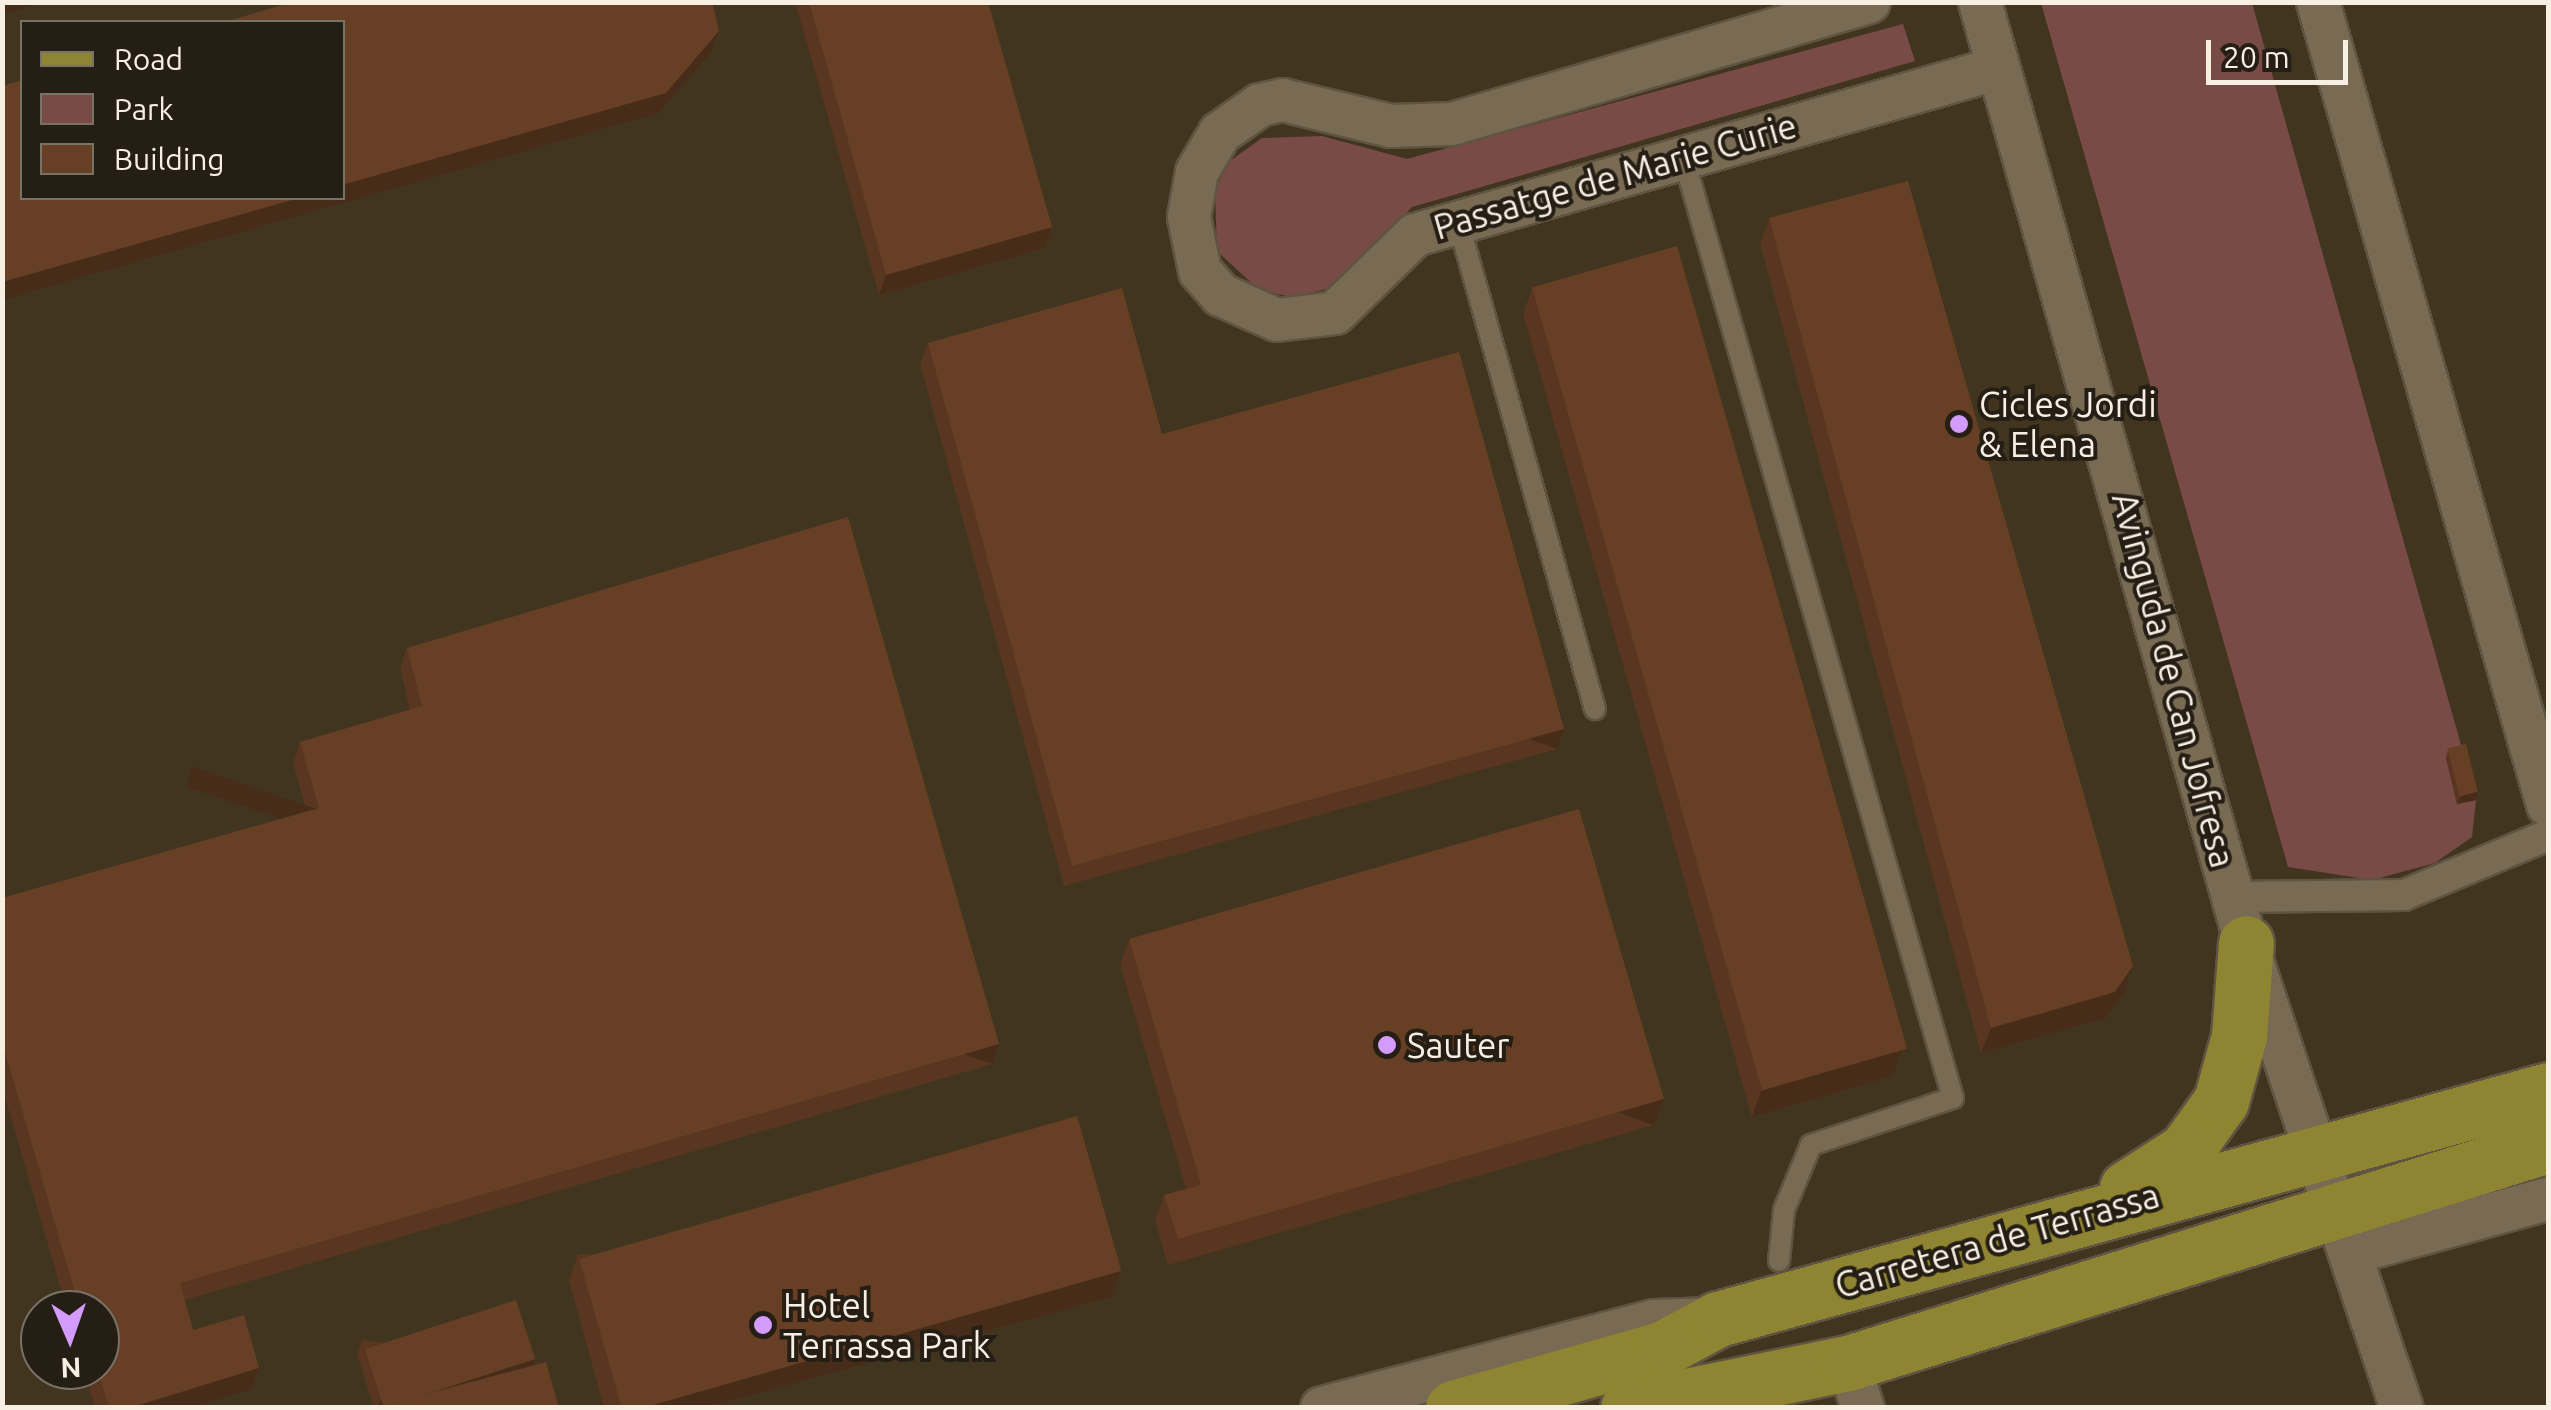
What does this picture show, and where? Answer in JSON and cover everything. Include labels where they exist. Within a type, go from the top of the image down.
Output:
[{"type":"main road","points":[[2074,1219],[2186,1150],[2221,1101],[2239,1036],[2240,920]]},
{"type":"main road","name":"Carretera de Terrassa","points":[[1453,1408],[1662,1349],[1718,1319],[2316,1150],[2548,1090]]},
{"type":"main road","name":"Carretera de Terrassa","points":[[1628,1408],[1856,1385],[2350,1233],[2419,1208],[2548,1145]]},
{"type":"street","name":"Passatge de Marie Curie","points":[[1868,2],[1452,124],[1391,126],[1284,100],[1260,105],[1205,151],[1190,218],[1200,271],[1221,296],[1299,321],[1335,313],[1415,235],[1999,68]]},
{"type":"street","name":"Avinguda de Can Jofresa","points":[[1980,2],[2240,920],[2316,1150],[2350,1233],[2402,1408]]},
{"type":"street","points":[[2318,2],[2548,805]]},
{"type":"street","name":"Avinguda de Can Jofresa","points":[[2240,920],[2404,894],[2548,836]]},
{"type":"street","points":[[2419,1208],[2454,1152],[2548,1118]]},
{"type":"street","points":[[2419,1208],[2548,1198]]},
{"type":"street","points":[[1322,1408],[1654,1321],[1718,1319]]},
{"type":"street","points":[[1707,1408],[1856,1385]]},
{"type":"lane","points":[[1683,156],[1953,1098],[1810,1145],[1784,1210],[1779,1261]]},
{"type":"lane","points":[[1458,221],[1594,708]]},
{"type":"green space","points":[[2041,3],[2252,3],[2463,752],[2446,758],[2457,803],[2476,800],[2472,837],[2435,863],[2372,880],[2288,867]]},
{"type":"green space","points":[[1903,24],[1915,61],[1412,207],[1339,286],[1292,297],[1259,290],[1217,251],[1215,189],[1230,161],[1262,138],[1322,136],[1407,159]]},
{"type":"building","points":[[293,2],[712,2],[719,31],[666,93],[345,184],[345,20],[231,20]]},
{"type":"building","points":[[809,2],[988,2],[1052,227],[886,275]]},
{"type":"building","points":[[20,81],[20,200],[292,200],[2,282],[2,86]]},
{"type":"building","points":[[1908,181],[2133,966],[2115,992],[1991,1028],[1769,218]]},
{"type":"building","points":[[1677,246],[1907,1049],[1762,1090],[1532,288]]},
{"type":"building","points":[[1122,288],[1162,434],[1459,352],[1564,729],[1072,866],[928,343]]},
{"type":"building","points":[[848,517],[999,1044],[180,1283],[193,1330],[244,1315],[259,1368],[129,1408],[109,1408],[104,1390],[120,1390],[120,1290],[74,1290],[2,1041],[2,898],[319,808],[300,742],[422,706],[407,648]]},
{"type":"building","points":[[2466,744],[2478,792],[2459,796],[2448,749]]},
{"type":"building","name":"Sauter","points":[[1579,809],[1664,1099],[1178,1239],[1164,1195],[1201,1185],[1129,939]]},
{"type":"building","points":[[1077,1116],[1121,1271],[643,1408],[622,1408],[579,1259]]},
{"type":"building","points":[[516,1300],[535,1359],[384,1408],[365,1349]]},
{"type":"building","points":[[546,1362],[559,1408],[374,1408]]},
{"type":"place","name":"Cicles Jordi & Elena","points":[[1959,424]]},
{"type":"place","name":"Sauter","points":[[1387,1045]]},
{"type":"place","name":"Hotel Terrassa Park","points":[[763,1325]]}]
